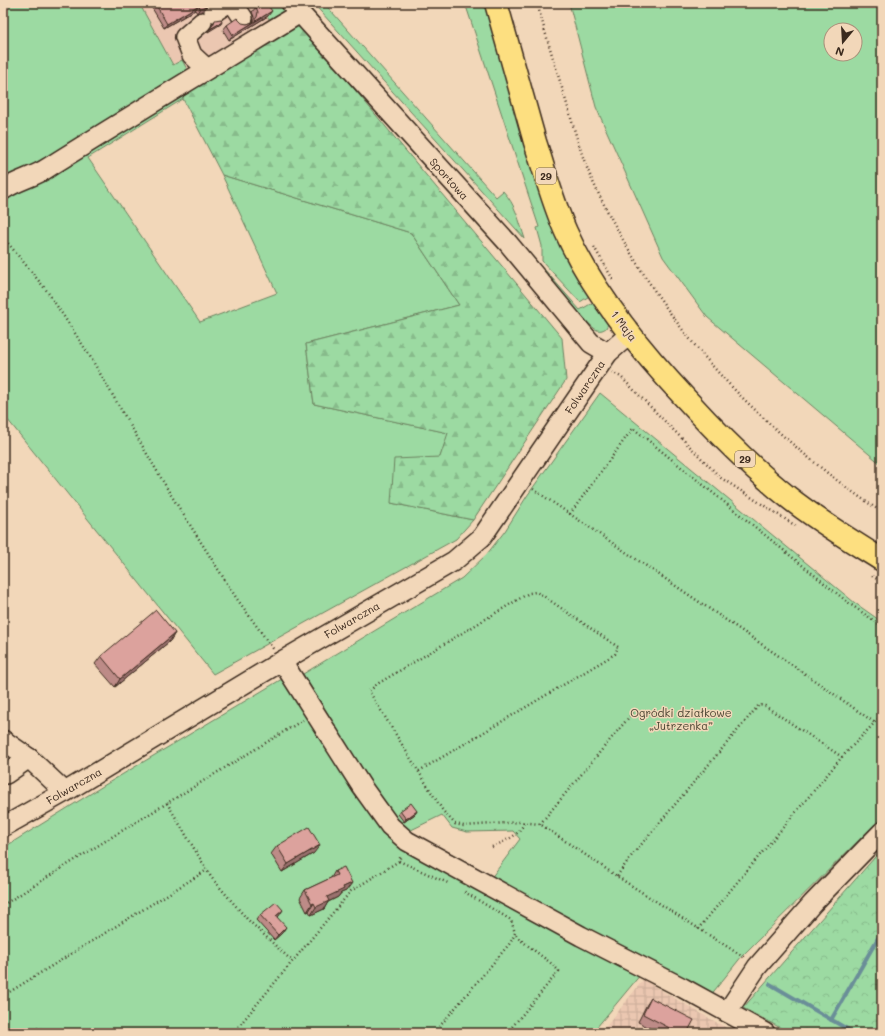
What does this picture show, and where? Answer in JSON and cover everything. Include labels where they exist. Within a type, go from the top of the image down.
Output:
[{"type":"main road","name":"1 Maja","points":[[496,3],[552,199],[563,226],[600,294],[630,334],[667,379],[724,441],[788,497],[824,524],[876,567]]},
{"type":"street","points":[[3,190],[9,185],[39,174],[207,69],[246,22],[296,8]]},
{"type":"street","name":"Sportowa","points":[[296,8],[508,244],[604,359]]},
{"type":"street","points":[[207,69],[192,55],[185,37],[215,12]]},
{"type":"street","name":"Folwarczna","points":[[3,827],[65,792],[282,661],[454,561],[482,537],[604,359],[630,334]]},
{"type":"street","points":[[282,661],[362,787],[390,826],[407,841],[581,936],[765,1033]]},
{"type":"street","points":[[3,740],[29,758],[65,792]]},
{"type":"street","points":[[6,774],[29,758]]},
{"type":"street","points":[[727,1012],[757,967],[813,903],[882,832]]},
{"type":"path","points":[[537,3],[576,134],[593,180],[614,222],[675,320],[710,363],[759,414],[812,461],[882,512]]},
{"type":"path","points":[[3,237],[47,291],[88,353],[171,495],[237,599],[282,661]]},
{"type":"path","points":[[604,359],[721,478],[799,528]]},
{"type":"path","points":[[570,514],[633,428],[850,604],[882,626]]},
{"type":"path","points":[[521,480],[875,723]]},
{"type":"path","points":[[876,567],[882,582]]},
{"type":"path","points":[[419,771],[615,654],[618,647],[542,595],[536,592],[529,593],[379,683],[369,691],[443,811],[455,824],[464,826],[524,823],[540,824],[757,967]]},
{"type":"path","points":[[617,876],[759,705],[765,706],[842,757]]},
{"type":"path","points":[[540,824],[636,710]]},
{"type":"path","points":[[3,905],[316,713]]},
{"type":"path","points":[[698,929],[842,757],[882,716]]},
{"type":"path","points":[[167,803],[211,878],[247,919],[292,961]]},
{"type":"path","points":[[492,847],[516,835],[522,829],[524,823]]},
{"type":"path","points":[[233,1033],[351,891],[399,861],[407,841]]},
{"type":"path","points":[[399,861],[453,885]]},
{"type":"path","points":[[3,996],[207,870]]},
{"type":"path","points":[[460,889],[510,920],[518,938],[559,971],[507,1033]]},
{"type":"path","points":[[434,1033],[511,942],[515,933]]},
{"type":"path","points":[[26,1033],[37,1028],[43,1029],[48,1033]]},
{"type":"shaded area","points":[[139,3],[279,3],[288,12],[179,76]]},
{"type":"shaded area","points":[[643,980],[735,1033],[601,1033]]},
{"type":"green space","points":[[3,3],[139,3],[173,65],[182,60],[188,71],[183,99],[88,158],[200,322],[277,293],[222,175],[411,233],[459,305],[306,344],[314,404],[449,433],[440,457],[391,503],[473,520],[456,539],[213,674],[3,414]]},
{"type":"green space","points":[[259,3],[279,3],[288,12],[273,25]]},
{"type":"green space","points":[[313,3],[324,3],[496,197],[503,191],[514,208],[525,239]]},
{"type":"green space","points":[[465,3],[489,3],[591,295],[580,302],[542,261],[542,246],[537,228],[539,227]]},
{"type":"green space","points":[[569,3],[882,3],[882,465],[707,317],[663,257],[596,107]]},
{"type":"green space","points":[[295,18],[562,338],[566,380],[473,520],[391,503],[394,459],[440,457],[448,433],[314,404],[306,344],[459,305],[411,233],[222,175],[183,99],[185,88]]},
{"type":"green space","points":[[544,269],[580,310],[594,302],[609,322],[606,328],[597,330],[593,327],[572,306],[548,278]]},
{"type":"green space","name":"Ogródki działkowe „Jutrzenka”","points":[[600,393],[855,603],[882,622],[882,817],[742,956],[710,996],[491,878],[520,839],[513,831],[467,832],[452,828],[442,815],[405,833],[399,827],[303,674],[462,578],[487,554],[505,531],[527,496]]},
{"type":"green space","points":[[282,679],[373,819],[398,843],[641,974],[592,1033],[3,1033],[3,848],[103,786]]},
{"type":"green space","points":[[882,849],[882,1033],[790,1033],[743,1008]]},
{"type":"building","points":[[155,3],[208,3],[207,6],[200,8],[199,5],[167,24]]},
{"type":"building","points":[[262,3],[266,3],[272,11],[233,35],[227,25],[237,18],[242,23],[247,24],[253,22],[257,17],[258,12],[256,7]]},
{"type":"building","points":[[221,19],[222,22],[210,29],[215,20]]},
{"type":"building","points":[[156,610],[175,633],[120,679],[101,656]]},
{"type":"building","points":[[411,803],[417,811],[406,819],[400,811]]},
{"type":"building","points":[[309,827],[320,845],[288,864],[277,846]]},
{"type":"building","points":[[344,867],[352,883],[343,887],[344,889],[327,897],[329,901],[316,907],[314,903],[312,904],[305,890],[337,875],[335,871]]},
{"type":"building","points":[[276,902],[283,910],[276,916],[286,927],[278,935],[260,915]]},
{"type":"building","points":[[651,998],[694,1020],[687,1033],[679,1033],[643,1014]]},
{"type":"waterway","points":[[831,1020],[882,931]]},
{"type":"waterway","points":[[770,984],[854,1033]]}]
